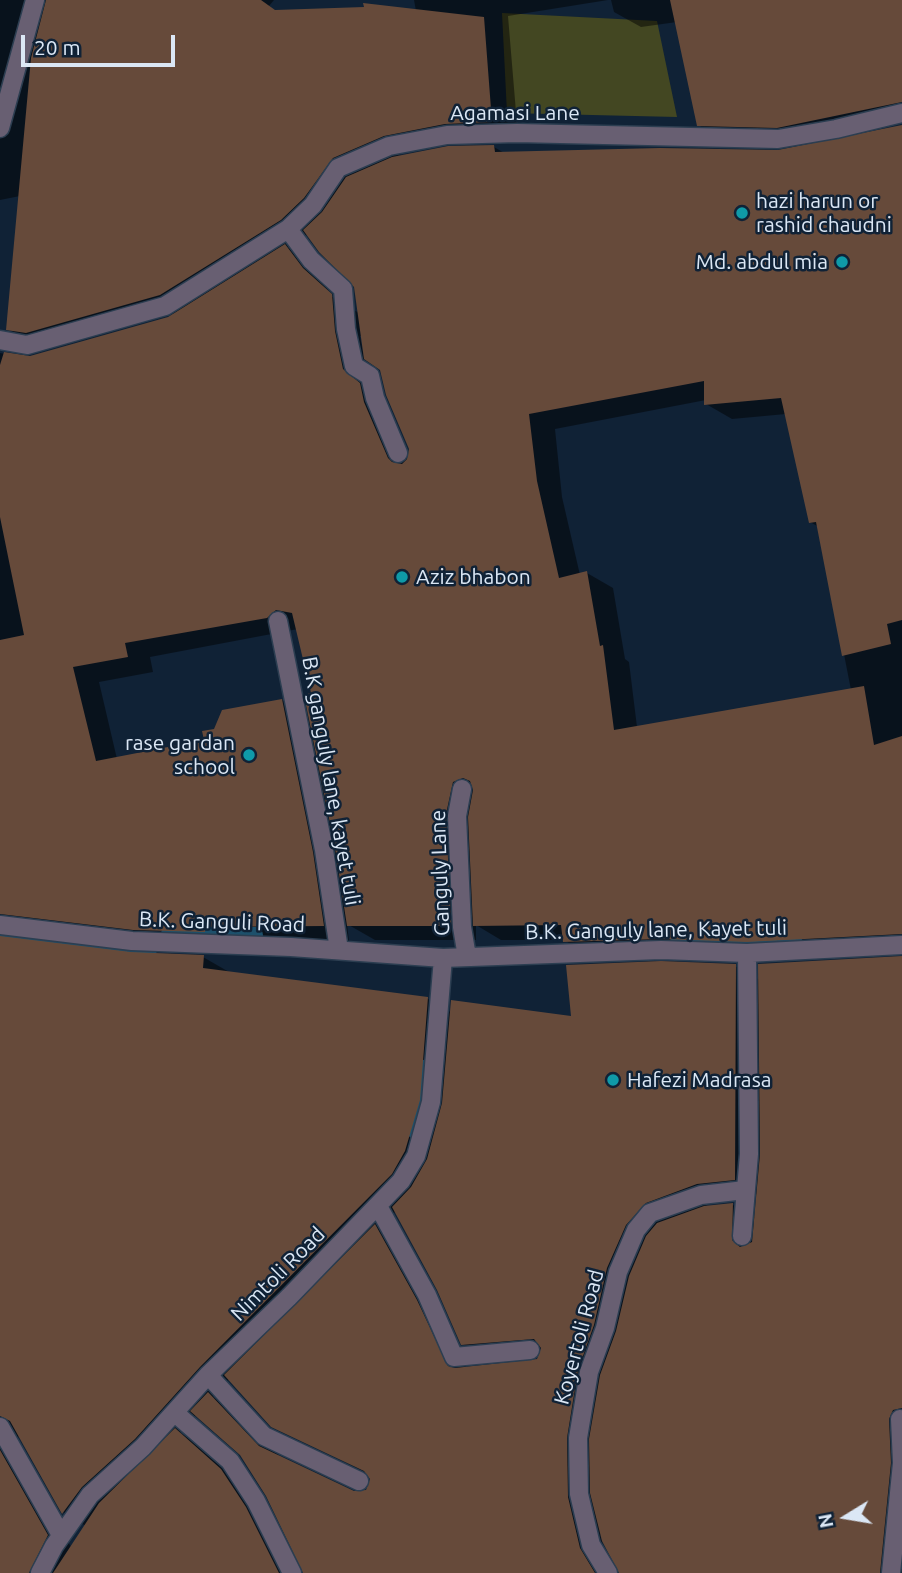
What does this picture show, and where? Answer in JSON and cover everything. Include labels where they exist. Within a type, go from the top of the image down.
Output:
[{"type":"street","points":[[0,128],[34,0]]},
{"type":"street","name":"Agamasi Lane","points":[[0,340],[27,345],[165,306],[288,229],[313,205],[338,168],[389,146],[447,135],[517,133],[778,139],[902,113]]},
{"type":"street","points":[[288,229],[311,260],[343,289],[346,329],[354,366],[370,376],[375,398],[398,453]]},
{"type":"street","name":"B.K ganguly lane, kayet tuli","points":[[278,621],[324,850],[328,893],[339,950]]},
{"type":"street","name":"Ganguly Lane","points":[[462,789],[457,816],[462,927],[467,957]]},
{"type":"street","name":"B.K. Ganguli Road","points":[[0,925],[132,941],[339,950],[443,958]]},
{"type":"street","name":"B.K. Ganguly lane, Kayet tuli","points":[[443,958],[661,950],[747,953],[902,945]]},
{"type":"street","points":[[742,1236],[749,1154],[747,953]]},
{"type":"street","name":"Nimtoli Road","points":[[40,1573],[61,1535],[90,1495],[175,1413],[208,1375],[401,1181],[416,1156],[431,1102],[443,958]]},
{"type":"street","name":"Koyertoli Road","points":[[608,1573],[591,1545],[579,1494],[578,1438],[589,1372],[605,1328],[618,1272],[636,1230],[650,1213],[701,1195],[745,1190]]},
{"type":"street","name":"Koyertoli Road","points":[[378,1206],[427,1295],[454,1357],[530,1350]]},
{"type":"street","points":[[208,1375],[264,1436],[359,1481]]},
{"type":"street","points":[[175,1413],[230,1461],[256,1501],[292,1573]]},
{"type":"street","points":[[891,1573],[902,1463],[900,1419]]},
{"type":"street","points":[[0,1427],[61,1535]]},
{"type":"green space","points":[[502,13],[657,21],[677,117],[507,113]]},
{"type":"building","points":[[46,0],[261,0],[275,10],[364,7],[363,3],[484,17],[492,122],[445,124],[384,136],[333,158],[304,198],[281,220],[160,295],[26,333],[6,330],[31,58]]},
{"type":"building","points":[[670,0],[902,0],[902,102],[777,128],[697,126]]},
{"type":"building","points":[[902,125],[902,620],[887,624],[891,644],[842,656],[816,522],[809,523],[781,398],[704,405],[704,381],[529,414],[537,481],[559,578],[587,571],[600,646],[603,645],[614,730],[864,686],[874,745],[902,736],[902,934],[747,942],[661,939],[563,942],[561,925],[473,926],[468,817],[473,790],[470,781],[463,778],[453,782],[446,814],[451,926],[347,926],[335,848],[304,695],[311,693],[292,613],[276,610],[267,618],[125,643],[128,657],[73,667],[96,761],[204,740],[202,731],[214,729],[222,710],[282,699],[313,852],[324,926],[205,927],[205,932],[133,930],[0,914],[0,640],[24,635],[0,517],[0,365],[4,352],[30,356],[168,317],[285,244],[303,268],[332,294],[335,331],[343,369],[360,383],[364,402],[388,458],[392,462],[402,464],[407,459],[409,449],[386,395],[380,370],[364,359],[354,287],[319,252],[303,230],[322,212],[346,177],[392,157],[448,146],[494,145],[495,152],[660,148],[778,150]]},
{"type":"building","points":[[0,936],[131,952],[204,955],[203,968],[428,997],[420,1100],[405,1151],[392,1174],[200,1367],[135,1439],[82,1487],[62,1514],[10,1421],[0,1416]]},
{"type":"building","points":[[902,956],[902,1408],[893,1410],[889,1419],[891,1463],[880,1573],[619,1573],[602,1541],[590,1493],[589,1439],[600,1375],[616,1331],[629,1276],[646,1236],[657,1223],[704,1206],[733,1203],[732,1240],[740,1247],[752,1242],[760,1154],[758,964]]},
{"type":"building","points":[[661,961],[736,964],[735,1180],[697,1184],[646,1203],[626,1225],[607,1268],[594,1325],[578,1370],[567,1438],[568,1497],[580,1548],[595,1573],[303,1573],[266,1496],[240,1455],[190,1411],[208,1392],[259,1446],[354,1491],[366,1490],[370,1479],[364,1471],[271,1427],[224,1375],[375,1224],[417,1300],[448,1366],[455,1368],[537,1359],[541,1348],[534,1339],[461,1345],[437,1290],[392,1207],[411,1187],[427,1159],[442,1103],[451,1000],[571,1016],[566,965]]},
{"type":"building","points":[[175,1428],[221,1469],[246,1507],[279,1573],[53,1573],[99,1503]]},
{"type":"building","points":[[0,1450],[48,1535],[29,1573],[0,1573]]},
{"type":"waterway","points":[[0,933],[37,941],[149,950]]},
{"type":"waterway","points":[[169,934],[255,935]]},
{"type":"waterway","points":[[678,942],[795,943]]},
{"type":"waterway","points":[[415,1131],[427,1067]]},
{"type":"place","name":"hazi harun or rashid chaudni","points":[[742,213]]},
{"type":"place","name":"Md. abdul mia","points":[[842,262]]},
{"type":"place","name":"Aziz bhabon","points":[[402,577]]},
{"type":"place","name":"rase gardan school","points":[[249,755]]},
{"type":"place","name":"Hafezi Madrasa","points":[[613,1080]]}]
